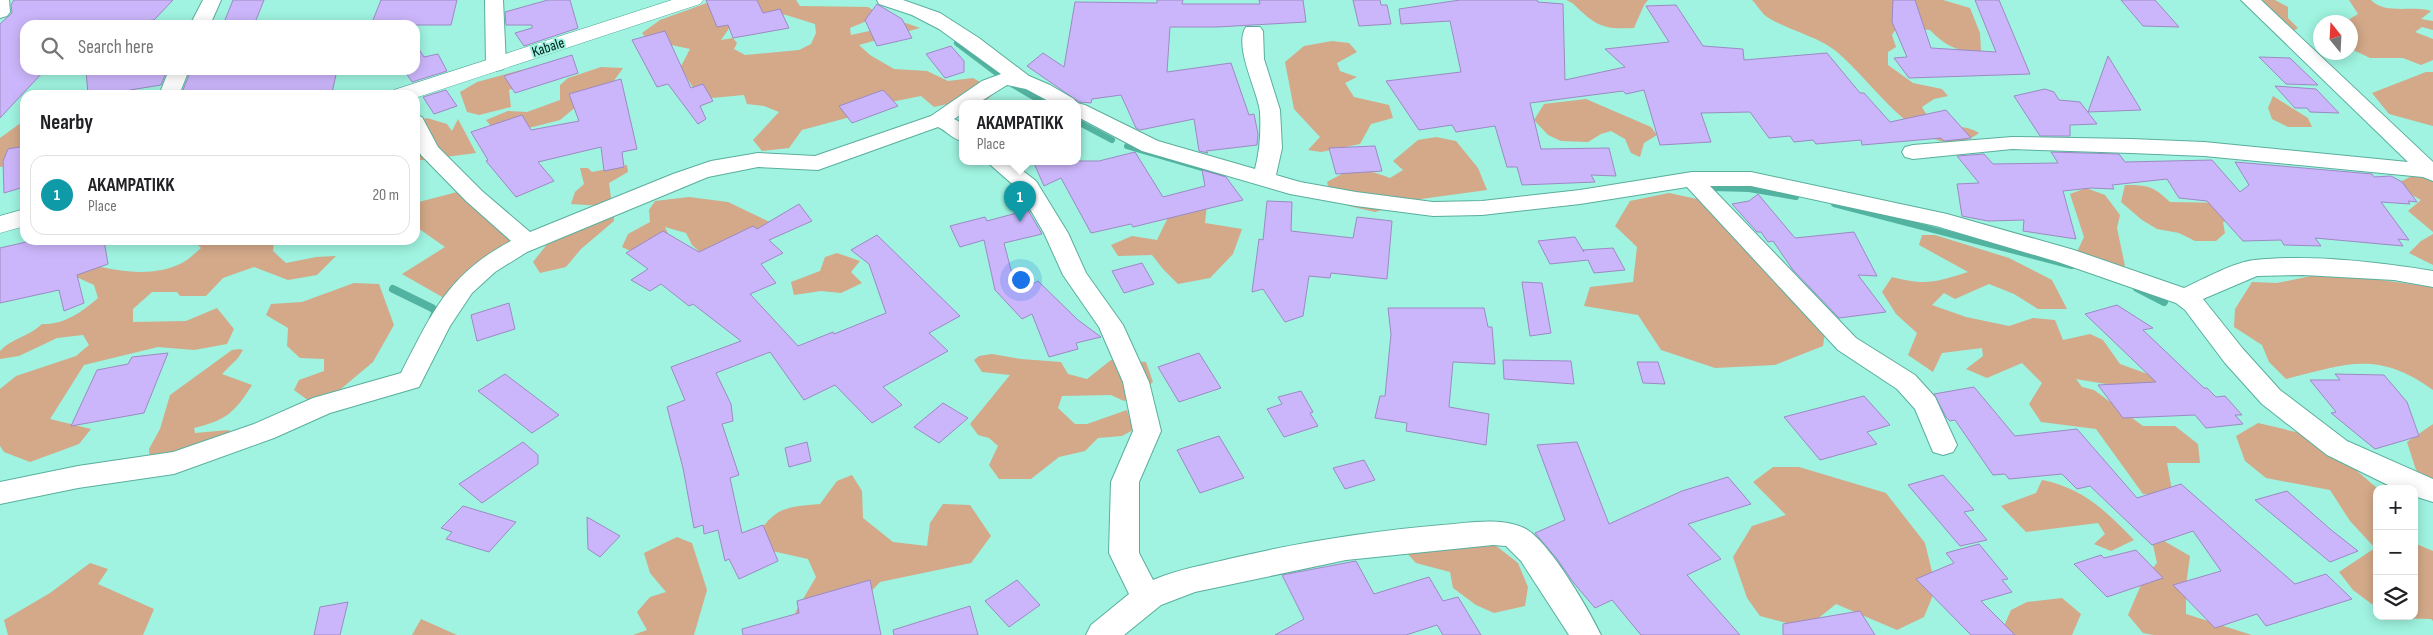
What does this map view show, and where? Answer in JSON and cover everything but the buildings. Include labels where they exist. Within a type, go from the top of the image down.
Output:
[{"type":"street","points":[[0,0],[0,12]]},
{"type":"street","points":[[202,20],[212,0]]},
{"type":"street","points":[[494,0],[496,64]]},
{"type":"street","name":"Kabale","points":[[417,90],[693,0]]},
{"type":"street","points":[[886,0],[920,12],[954,31],[989,54],[1021,80],[1061,100]]},
{"type":"street","points":[[2250,0],[2432,172]]},
{"type":"street","points":[[1253,31],[1254,60],[1270,110],[1271,148],[1264,179]]},
{"type":"street","points":[[170,90],[177,75]]},
{"type":"street","points":[[970,100],[999,80],[1021,80]]},
{"type":"street","points":[[0,493],[78,477],[174,463],[264,431],[322,406],[410,380],[444,315],[473,277],[509,252],[692,174],[757,160],[818,164],[938,120],[959,107]]},
{"type":"street","points":[[1081,111],[1150,146],[1264,179],[1318,193],[1432,209],[1482,208],[1571,198],[1692,179],[1751,179],[1939,219],[2066,256],[2184,297],[2194,304],[2234,356],[2271,398],[2337,448],[2406,481],[2433,491]]},
{"type":"street","points":[[938,120],[952,126],[959,132]]},
{"type":"street","points":[[420,131],[429,150],[474,196],[528,243]]},
{"type":"street","points":[[1913,152],[2012,143],[2132,146],[2204,149],[2432,172]]},
{"type":"street","points":[[1002,165],[1028,186],[1056,233],[1074,275],[1110,325],[1136,382],[1147,431],[1125,482],[1124,553],[1146,598]]},
{"type":"street","points":[[1692,179],[1728,220],[1847,344],[1906,382],[1926,404],[1943,445]]},
{"type":"street","points":[[0,225],[20,219]]},
{"type":"street","points":[[2184,297],[2254,268],[2303,266],[2394,272],[2433,279]]},
{"type":"street","points":[[1102,635],[1146,598],[1170,586],[1279,560],[1401,539],[1494,534],[1516,537],[1529,549],[1572,612],[1585,635]]},
{"type":"shaded area","points":[[715,0],[796,0],[800,6],[868,7],[881,15],[850,28],[851,35],[906,23],[920,28],[859,45],[870,55],[894,69],[927,71],[948,81],[973,78],[996,91],[987,100],[959,100],[959,106],[948,104],[934,107],[921,96],[891,102],[854,116],[802,130],[789,148],[762,151],[753,140],[779,112],[764,106],[747,104],[744,95],[701,99],[680,68],[690,49],[648,40],[642,33],[660,20]],"holes":[[[759,12],[786,15],[815,24],[816,33],[811,44],[799,50],[745,55],[734,49],[737,43],[733,38],[721,40],[730,27]]]},
{"type":"shaded area","points":[[1566,0],[1648,0],[1634,28],[1619,28],[1606,27],[1594,22]]},
{"type":"shaded area","points":[[1752,0],[1943,0],[1970,8],[1980,33],[1981,51],[1966,51],[1953,47],[1941,40],[1930,30],[1897,27],[1892,35],[1896,47],[1888,52],[1888,65],[1913,83],[1942,89],[1948,96],[1934,99],[1922,107],[1935,123],[1948,127],[1962,127],[1979,133],[1959,142],[1938,140],[1918,130],[1898,113],[1843,57],[1820,41],[1767,17]]},
{"type":"shaded area","points":[[2252,0],[2275,0],[2288,7],[2288,18],[2298,28],[2292,32]]},
{"type":"shaded area","points":[[2349,0],[2371,0],[2377,5],[2384,7],[2431,11],[2421,19],[2433,21],[2433,30],[2422,27],[2415,32],[2433,39],[2433,60],[2421,65],[2403,58],[2370,58],[2358,52],[2358,15],[2356,15],[2358,14]]},
{"type":"shaded area","points":[[1332,41],[1349,43],[1357,52],[1337,63],[1340,71],[1357,77],[1345,83],[1354,97],[1389,105],[1393,118],[1371,124],[1360,144],[1321,152],[1308,150],[1320,137],[1294,109],[1285,62],[1304,46]]},
{"type":"shaded area","points":[[601,67],[623,68],[611,85],[577,106],[560,120],[521,130],[495,131],[486,120],[508,111],[527,112],[560,100],[560,85],[568,78]]},
{"type":"shaded area","points":[[521,70],[530,70],[529,82],[509,90],[511,107],[479,115],[467,112],[460,92],[477,82]]},
{"type":"shaded area","points":[[2426,72],[2433,72],[2433,126],[2389,114],[2372,93]]},
{"type":"shaded area","points":[[2273,96],[2308,118],[2312,127],[2288,127],[2272,119],[2268,108]]},
{"type":"shaded area","points":[[1586,99],[1651,127],[1657,135],[1644,143],[1640,157],[1631,153],[1625,139],[1611,131],[1601,134],[1588,142],[1561,141],[1548,135],[1534,120],[1544,104]]},
{"type":"shaded area","points":[[427,118],[447,124],[452,131],[458,119],[476,153],[420,160],[420,120]]},
{"type":"shaded area","points":[[20,123],[20,164],[0,167],[0,138]]},
{"type":"shaded area","points":[[1436,137],[1456,141],[1478,168],[1487,190],[1421,199],[1375,212],[1349,206],[1329,189],[1327,182],[1352,171],[1364,170],[1390,178],[1403,170],[1393,161],[1418,140]]},
{"type":"shaded area","points":[[627,165],[628,172],[609,183],[611,198],[603,206],[571,204],[575,192],[584,184],[580,168],[588,168],[592,172]]},
{"type":"shaded area","points":[[2414,175],[2433,178],[2433,232],[2408,211],[2421,200],[2394,185]]},
{"type":"shaded area","points":[[2125,185],[2139,185],[2150,188],[2170,202],[2233,203],[2245,215],[2223,222],[2225,233],[2216,241],[2195,241],[2179,233],[2157,229],[2142,220],[2121,202]]},
{"type":"shaded area","points":[[2086,188],[2105,195],[2120,215],[2117,228],[2125,266],[2102,265],[2077,252],[2084,237],[2070,194]]},
{"type":"shaded area","points":[[461,191],[519,244],[444,298],[402,274],[445,247],[420,230],[420,202]]},
{"type":"shaded area","points":[[1669,193],[1720,204],[1825,332],[1823,346],[1775,365],[1715,368],[1661,350],[1638,315],[1584,306],[1590,287],[1633,282],[1637,247],[1615,226],[1630,201]]},
{"type":"shaded area","points":[[689,197],[728,202],[778,226],[772,239],[712,263],[692,245],[686,233],[665,227],[672,242],[641,256],[622,247],[628,234],[650,222],[649,210],[655,201]]},
{"type":"shaded area","points":[[1176,201],[1207,204],[1205,223],[1242,229],[1233,254],[1210,278],[1178,284],[1152,255],[1118,256],[1111,245],[1132,236],[1157,240]]},
{"type":"shaded area","points":[[608,214],[614,217],[614,221],[581,249],[566,267],[540,273],[533,262],[552,238]]},
{"type":"shaded area","points":[[2433,234],[2433,265],[2409,253],[2421,241]]},
{"type":"shaded area","points":[[1922,235],[1935,235],[2009,258],[2052,280],[2067,309],[2038,309],[2014,294],[1989,284],[1955,299],[1944,293],[1932,305],[1966,317],[2009,326],[2033,318],[2055,320],[2063,340],[2090,334],[2103,340],[2120,364],[2156,377],[2159,393],[2076,379],[2082,387],[2094,390],[2143,426],[2175,426],[2198,444],[2200,463],[2167,463],[2173,496],[2143,494],[2096,429],[2041,422],[2029,404],[2042,383],[2022,363],[1987,378],[1966,369],[1983,356],[1982,348],[1942,353],[1933,372],[1908,355],[1917,333],[1896,314],[1882,292],[1892,277],[1931,282],[1968,272],[1919,245]]},
{"type":"shaded area","points":[[198,245],[274,245],[273,251],[286,263],[316,257],[336,256],[317,275],[288,280],[254,267],[223,278],[206,296],[180,296],[177,292],[152,292],[133,309],[133,322],[186,321],[217,308],[234,329],[227,344],[194,350],[158,347],[84,365],[50,419],[91,429],[79,444],[30,462],[4,452],[0,446],[0,389],[16,376],[76,356],[89,345],[83,335],[57,338],[19,356],[0,359],[0,351],[10,343],[42,324],[50,324],[72,317],[98,298],[94,285],[72,275],[88,264],[135,272],[171,268],[182,263],[201,248]]},
{"type":"shaded area","points":[[837,253],[860,261],[851,272],[862,283],[841,293],[821,291],[794,295],[791,282],[820,271],[825,257]]},
{"type":"shaded area","points":[[2316,275],[2359,277],[2433,287],[2433,390],[2413,377],[2395,369],[2378,365],[2345,365],[2286,379],[2269,362],[2262,345],[2234,327],[2235,309],[2252,282],[2277,283]]},
{"type":"shaded area","points":[[354,283],[379,284],[394,325],[373,362],[336,393],[309,401],[294,390],[299,380],[324,371],[324,359],[300,358],[287,346],[288,328],[266,315],[271,304],[302,302]]},
{"type":"shaded area","points":[[232,350],[243,350],[238,358],[222,374],[252,385],[229,414],[215,422],[194,428],[195,433],[229,430],[230,437],[150,463],[149,449],[160,429],[170,395]]},
{"type":"shaded area","points":[[992,354],[1021,359],[1061,362],[1068,374],[1087,379],[1111,360],[1146,362],[1153,382],[1132,399],[1124,401],[1111,395],[1062,396],[1058,408],[1075,424],[1087,424],[1127,410],[1133,430],[1122,436],[1098,438],[1085,451],[1059,457],[1031,479],[999,479],[989,465],[998,446],[989,438],[978,435],[970,424],[1010,375],[982,372],[974,360],[979,356]]},
{"type":"shaded area","points":[[2258,423],[2317,437],[2373,485],[2373,546],[2350,521],[2330,490],[2266,478],[2245,461],[2236,436]]},
{"type":"shaded area","points":[[2433,424],[2433,483],[2416,470],[2407,442]]},
{"type":"shaded area","points":[[1773,467],[1799,467],[1886,493],[1925,543],[1936,588],[1924,617],[1897,630],[1836,604],[1806,628],[1760,616],[1747,598],[1733,557],[1752,526],[1786,515],[1753,482]]},
{"type":"shaded area","points":[[852,475],[862,491],[863,518],[893,542],[927,546],[930,523],[943,504],[970,505],[991,536],[971,563],[880,582],[859,604],[793,624],[796,611],[816,577],[808,559],[772,551],[758,534],[777,513],[792,507],[820,504],[837,481]]},
{"type":"shaded area","points":[[2042,480],[2070,489],[2093,502],[2134,540],[2111,551],[2094,544],[2105,534],[2098,523],[2026,532],[2001,506],[2036,493]]},
{"type":"shaded area","points":[[677,537],[692,543],[707,590],[694,635],[633,635],[647,630],[637,612],[650,597],[666,592],[650,573],[644,553]]},
{"type":"shaded area","points":[[2164,541],[2190,556],[2186,585],[2186,614],[2252,635],[2154,635],[2143,633],[2128,615],[2144,578],[2157,563],[2153,545]]},
{"type":"shaded area","points":[[1467,545],[1495,545],[1518,563],[1528,587],[1525,606],[1494,613],[1476,605],[1453,588],[1450,572],[1416,563],[1404,550]]},
{"type":"shaded area","points":[[2418,545],[2433,551],[2433,621],[2431,619],[2418,619]]},
{"type":"shaded area","points":[[2373,549],[2373,605],[2353,590],[2339,572]]},
{"type":"shaded area","points":[[90,563],[108,569],[98,584],[154,609],[143,635],[8,635],[4,620],[50,593]]},
{"type":"shaded area","points":[[2062,598],[2081,614],[2072,635],[2000,635],[2011,610],[2027,602]]},
{"type":"shaded area","points":[[421,619],[457,635],[412,635]]},
{"type":"waterway","points":[[957,43],[998,74]]},
{"type":"waterway","points":[[1013,85],[1039,100]]},
{"type":"waterway","points":[[1081,124],[1112,140]]},
{"type":"waterway","points":[[1127,146],[1223,174]]},
{"type":"waterway","points":[[1713,188],[1749,189],[1796,197]]},
{"type":"waterway","points":[[1834,204],[2072,266]]},
{"type":"waterway","points":[[2137,288],[2164,302]]},
{"type":"waterway","points":[[393,289],[432,308],[436,312],[433,318]]},
{"type":"place","name":"AKAMPATIKK","points":[[1020,222]]}]
